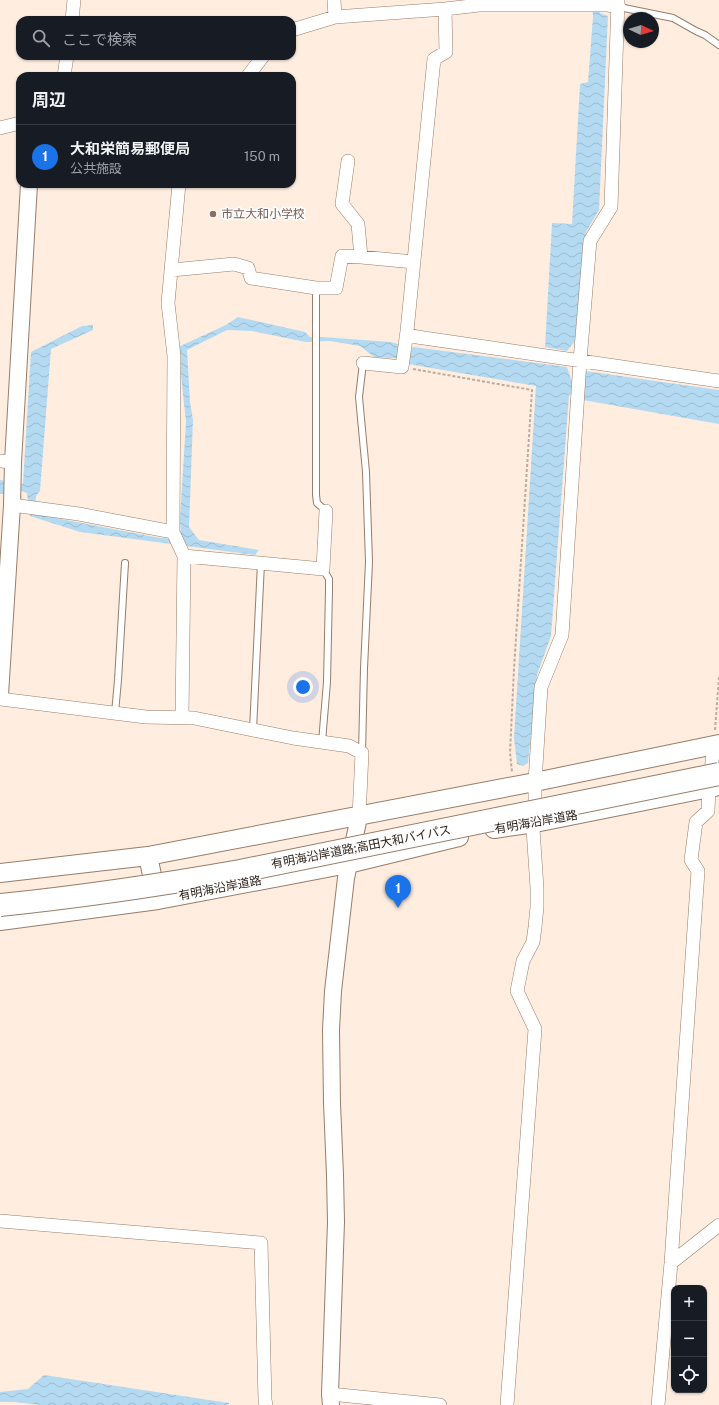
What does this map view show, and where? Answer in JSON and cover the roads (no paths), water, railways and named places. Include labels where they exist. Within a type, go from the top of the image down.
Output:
[{"type":"highway","name":"有明海沿岸道路;高田大和バイパス","points":[[0,905],[58,899],[160,885],[716,783]]},
{"type":"main road","points":[[0,873],[148,856],[513,787],[717,745]]},
{"type":"main road","name":"有明海沿岸道路","points":[[0,921],[158,900],[348,864],[484,831],[535,823],[716,783]]},
{"type":"main road","points":[[148,856],[158,900]]},
{"type":"street","points":[[72,16],[74,0]]},
{"type":"street","points":[[334,0],[335,17]]},
{"type":"street","points":[[296,29],[335,17],[445,9],[478,2],[586,5],[615,4],[611,207],[590,241],[580,361],[562,635],[541,687],[535,782],[535,823],[533,829],[537,907],[533,942],[523,961],[517,991],[535,1029],[507,1405]]},
{"type":"street","points":[[363,363],[402,367],[407,331],[434,59],[446,52],[445,9]]},
{"type":"street","points":[[65,72],[66,60]]},
{"type":"street","points":[[251,72],[260,60]]},
{"type":"street","points":[[0,128],[16,124]]},
{"type":"street","points":[[348,161],[342,204],[358,224],[361,256]]},
{"type":"street","points":[[0,695],[12,505],[7,461],[29,188]]},
{"type":"street","points":[[179,188],[168,303],[174,356],[174,532],[184,556],[182,717]]},
{"type":"street","points":[[172,270],[234,264],[248,268],[251,278],[316,288],[336,288],[342,256],[361,256],[414,262]]},
{"type":"street","points":[[407,331],[410,335],[417,337],[719,381]]},
{"type":"street","points":[[12,505],[79,514],[174,532]]},
{"type":"street","points":[[184,556],[323,569],[326,511]]},
{"type":"street","points":[[0,699],[146,717],[194,718],[293,738],[349,746],[362,753],[359,816],[348,864],[331,1030],[332,1103],[336,1175],[336,1222],[330,1400],[440,1405]]},
{"type":"street","points":[[658,1405],[671,1263],[698,871],[691,860],[696,822],[708,811],[716,783],[717,745]]},
{"type":"street","points":[[0,1220],[261,1244],[266,1405]]},
{"type":"street","points":[[671,1263],[719,1225]]},
{"type":"lane","points":[[615,4],[673,18],[706,35],[719,45]]},
{"type":"lane","points":[[316,288],[316,495],[318,503],[326,511]]},
{"type":"lane","points":[[362,753],[369,562],[366,472],[359,397],[363,363]]},
{"type":"lane","points":[[115,713],[125,563]]},
{"type":"lane","points":[[253,730],[261,563]]},
{"type":"lane","points":[[322,742],[327,682],[329,590],[329,579],[323,569]]},
{"type":"water","points":[[592,0],[599,0],[600,13],[608,16],[599,210],[586,232],[576,340],[567,351],[545,347],[552,223],[572,224],[580,84],[588,82],[593,17]]},
{"type":"water","points":[[238,317],[305,332],[310,337],[391,342],[398,344],[397,354],[409,355],[413,347],[567,367],[572,382],[585,371],[719,390],[719,424],[583,400],[583,394],[569,395],[551,636],[537,675],[528,763],[523,766],[517,764],[514,738],[536,386],[408,364],[407,359],[374,357],[360,346],[330,341],[306,342],[252,331],[227,330],[187,350],[190,402],[193,420],[189,527],[199,540],[259,550],[255,555],[80,532],[30,516],[27,493],[21,491],[0,494],[0,480],[23,484],[31,352],[82,326],[93,325],[93,330],[51,349],[40,491],[36,496],[35,514],[160,538],[181,539],[180,519],[186,422],[178,347],[226,325]]},
{"type":"water","points":[[44,1375],[229,1403],[229,1405],[40,1405],[0,1402],[0,1392],[28,1389]]},
{"type":"place","name":"市立大和小学校","points":[[213,214]]},
{"type":"place","name":"大和栄簡易郵便局","points":[[398,908]]}]
